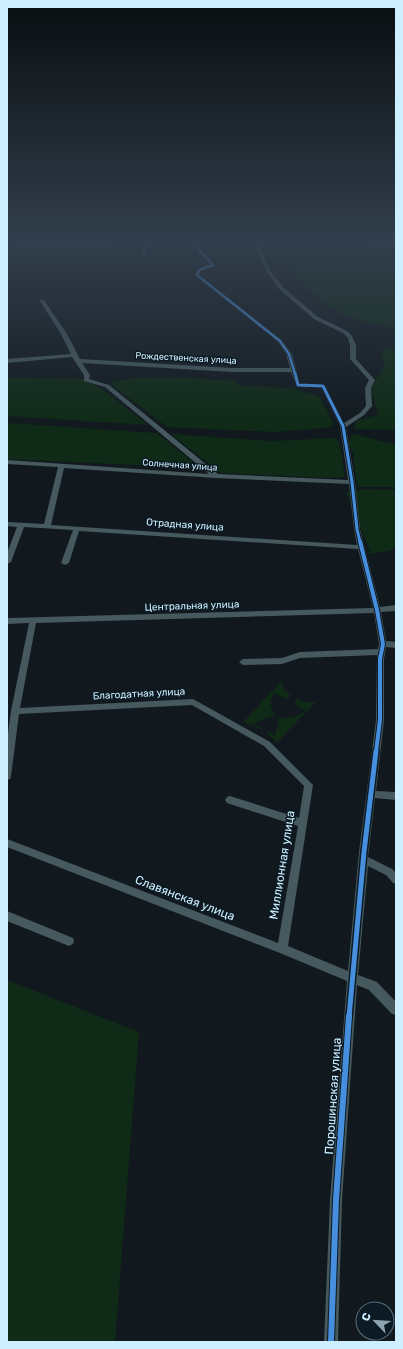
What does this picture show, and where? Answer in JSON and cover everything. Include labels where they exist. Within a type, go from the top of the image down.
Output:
[{"type":"street","points":[[43,303],[64,334],[74,355],[87,375],[86,380],[108,386],[216,476]]},
{"type":"street","points":[[231,303],[280,341],[289,354],[294,370]]},
{"type":"street","points":[[299,303],[316,318],[345,332],[350,337],[353,345],[353,359],[372,379],[368,388],[369,406],[362,414],[343,426]]},
{"type":"street","points":[[7,361],[74,355]]},
{"type":"street","name":"Рождественская улица","points":[[78,361],[232,370],[294,370]]},
{"type":"street","name":"Порошинская улица","points":[[294,370],[298,385],[323,386],[343,426],[352,482],[357,529],[377,610],[382,648],[380,720],[355,941],[353,978],[346,1042],[336,1200],[331,1342]]},
{"type":"street","name":"Солнечная улица","points":[[7,462],[216,476],[352,482]]},
{"type":"street","points":[[47,527],[61,466]]},
{"type":"street","name":"Отрадная улица","points":[[7,524],[361,547]]},
{"type":"street","points":[[7,562],[21,525]]},
{"type":"street","points":[[65,563],[77,528]]},
{"type":"street","name":"Центральная улица","points":[[7,621],[377,610],[396,608]]},
{"type":"street","points":[[7,776],[15,711],[33,621]]},
{"type":"street","points":[[243,662],[282,661],[300,655],[382,648],[396,645]]},
{"type":"street","name":"Благодатная улица","points":[[15,711],[192,702],[267,744],[309,785]]},
{"type":"street","name":"Миллионная улица","points":[[282,949],[309,785]]},
{"type":"street","points":[[371,794],[396,796]]},
{"type":"street","points":[[230,800],[302,823]]},
{"type":"street","name":"Славянская улица","points":[[7,843],[374,986],[396,1010]]},
{"type":"street","points":[[364,856],[389,872],[396,880]]},
{"type":"street","points":[[7,916],[70,941]]},
{"type":"green space","points":[[325,303],[396,303],[396,331],[378,324],[364,322]]},
{"type":"green space","points":[[396,346],[396,430],[354,429],[356,421],[378,415],[371,388],[384,367],[381,350]]},
{"type":"green space","points":[[171,377],[234,381],[241,386],[291,388],[319,396],[334,424],[326,428],[274,432],[167,427],[110,384],[113,381]]},
{"type":"green space","points":[[7,378],[81,379],[102,389],[148,425],[7,416]]},
{"type":"green space","points":[[7,423],[157,433],[199,468],[7,459]]},
{"type":"green space","points":[[171,434],[271,441],[337,438],[341,451],[345,477],[328,478],[220,473]]},
{"type":"green space","points":[[354,434],[396,445],[396,487],[358,487],[354,465],[354,455],[348,443],[349,438]]},
{"type":"green space","points":[[366,489],[396,490],[396,548],[389,551],[371,554],[346,492]]},
{"type":"green space","points":[[282,681],[283,688],[291,696],[286,699],[274,693],[271,699],[271,704],[275,715],[253,724],[263,728],[262,729],[243,722]]},
{"type":"green space","points":[[296,698],[305,702],[316,702],[277,743],[266,732],[268,731],[275,736],[279,718],[294,717],[306,711],[295,704]]},
{"type":"green space","points":[[7,980],[139,1032],[115,1342],[7,1342]]},
{"type":"cycle path","points":[[232,303],[280,341],[289,354],[298,385],[323,386],[343,426],[352,482],[357,529],[377,610],[383,644],[380,659],[380,720],[364,852],[347,1042],[336,1200],[331,1342]]}]
